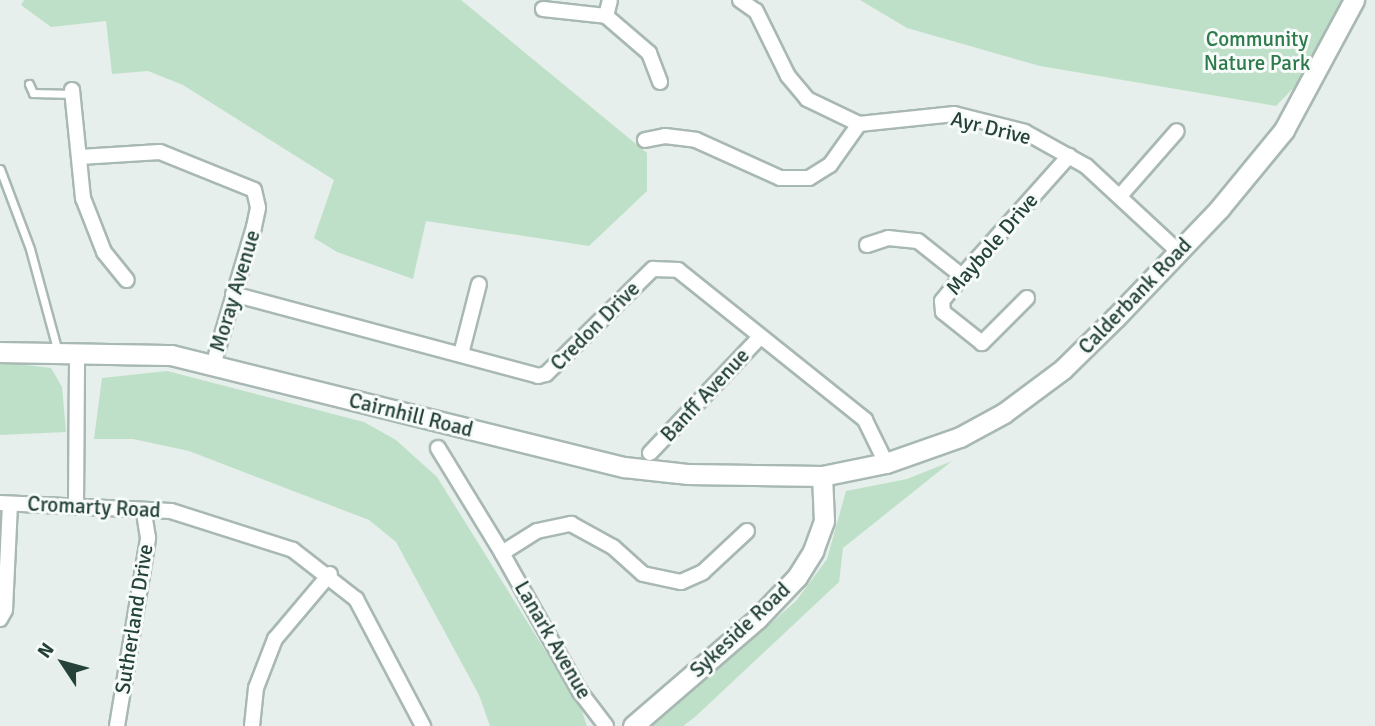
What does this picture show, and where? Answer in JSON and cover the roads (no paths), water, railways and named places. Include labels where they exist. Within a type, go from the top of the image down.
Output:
[{"type":"main road","name":"Calderbank Road","points":[[822,475],[886,463],[960,437],[1004,413],[1063,369],[1179,252],[1284,130],[1354,0]]},
{"type":"main road","name":"Cairnhill Road","points":[[0,352],[171,355],[624,467],[687,474],[822,475]]},
{"type":"main road","name":"Sykeside Road","points":[[633,726],[757,619],[796,577],[813,551],[824,521],[822,475]]},
{"type":"street","points":[[606,16],[610,0]]},
{"type":"street","points":[[645,140],[665,136],[696,140],[780,178],[810,178],[830,165],[859,124],[807,99],[788,76],[756,11],[740,0]]},
{"type":"street","points":[[543,9],[606,16],[649,53],[660,82]]},
{"type":"street","points":[[73,92],[83,198],[104,252],[127,280]]},
{"type":"street","name":"Ayr Drive","points":[[859,124],[954,114],[1025,132],[1069,156],[1120,197],[1179,252]]},
{"type":"street","points":[[1120,197],[1177,131]]},
{"type":"street","name":"Moray Avenue","points":[[80,157],[160,152],[254,190],[258,208],[254,227],[213,365]]},
{"type":"street","name":"Maybole Drive","points":[[1027,298],[982,342],[943,312],[942,301],[962,276],[1069,156]]},
{"type":"street","points":[[866,246],[888,238],[918,241],[962,276]]},
{"type":"street","name":"Credon Drive","points":[[233,294],[461,355],[547,374],[653,269],[678,270],[864,420],[886,463]]},
{"type":"street","points":[[461,355],[479,284]]},
{"type":"street","name":"Banff Avenue","points":[[650,453],[760,337]]},
{"type":"street","points":[[68,352],[76,507]]},
{"type":"street","name":"Lanark Avenue","points":[[438,449],[502,553],[580,692],[606,726]]},
{"type":"street","points":[[0,619],[5,610],[5,503]]},
{"type":"street","name":"Cromarty Road","points":[[5,503],[76,507],[130,506],[144,512],[171,511],[293,550],[330,574],[356,599],[423,726]]},
{"type":"street","name":"Sutherland Drive","points":[[117,726],[148,538],[144,512]]},
{"type":"street","points":[[502,553],[537,531],[571,524],[613,547],[643,574],[681,582],[703,572],[747,531]]},
{"type":"street","points":[[252,726],[256,688],[275,639],[330,574]]},
{"type":"lane","points":[[29,84],[33,93],[73,92]]},
{"type":"lane","points":[[0,169],[68,352]]},
{"type":"park label","name":"Community Nature Park","points":[[1257,51]]}]
